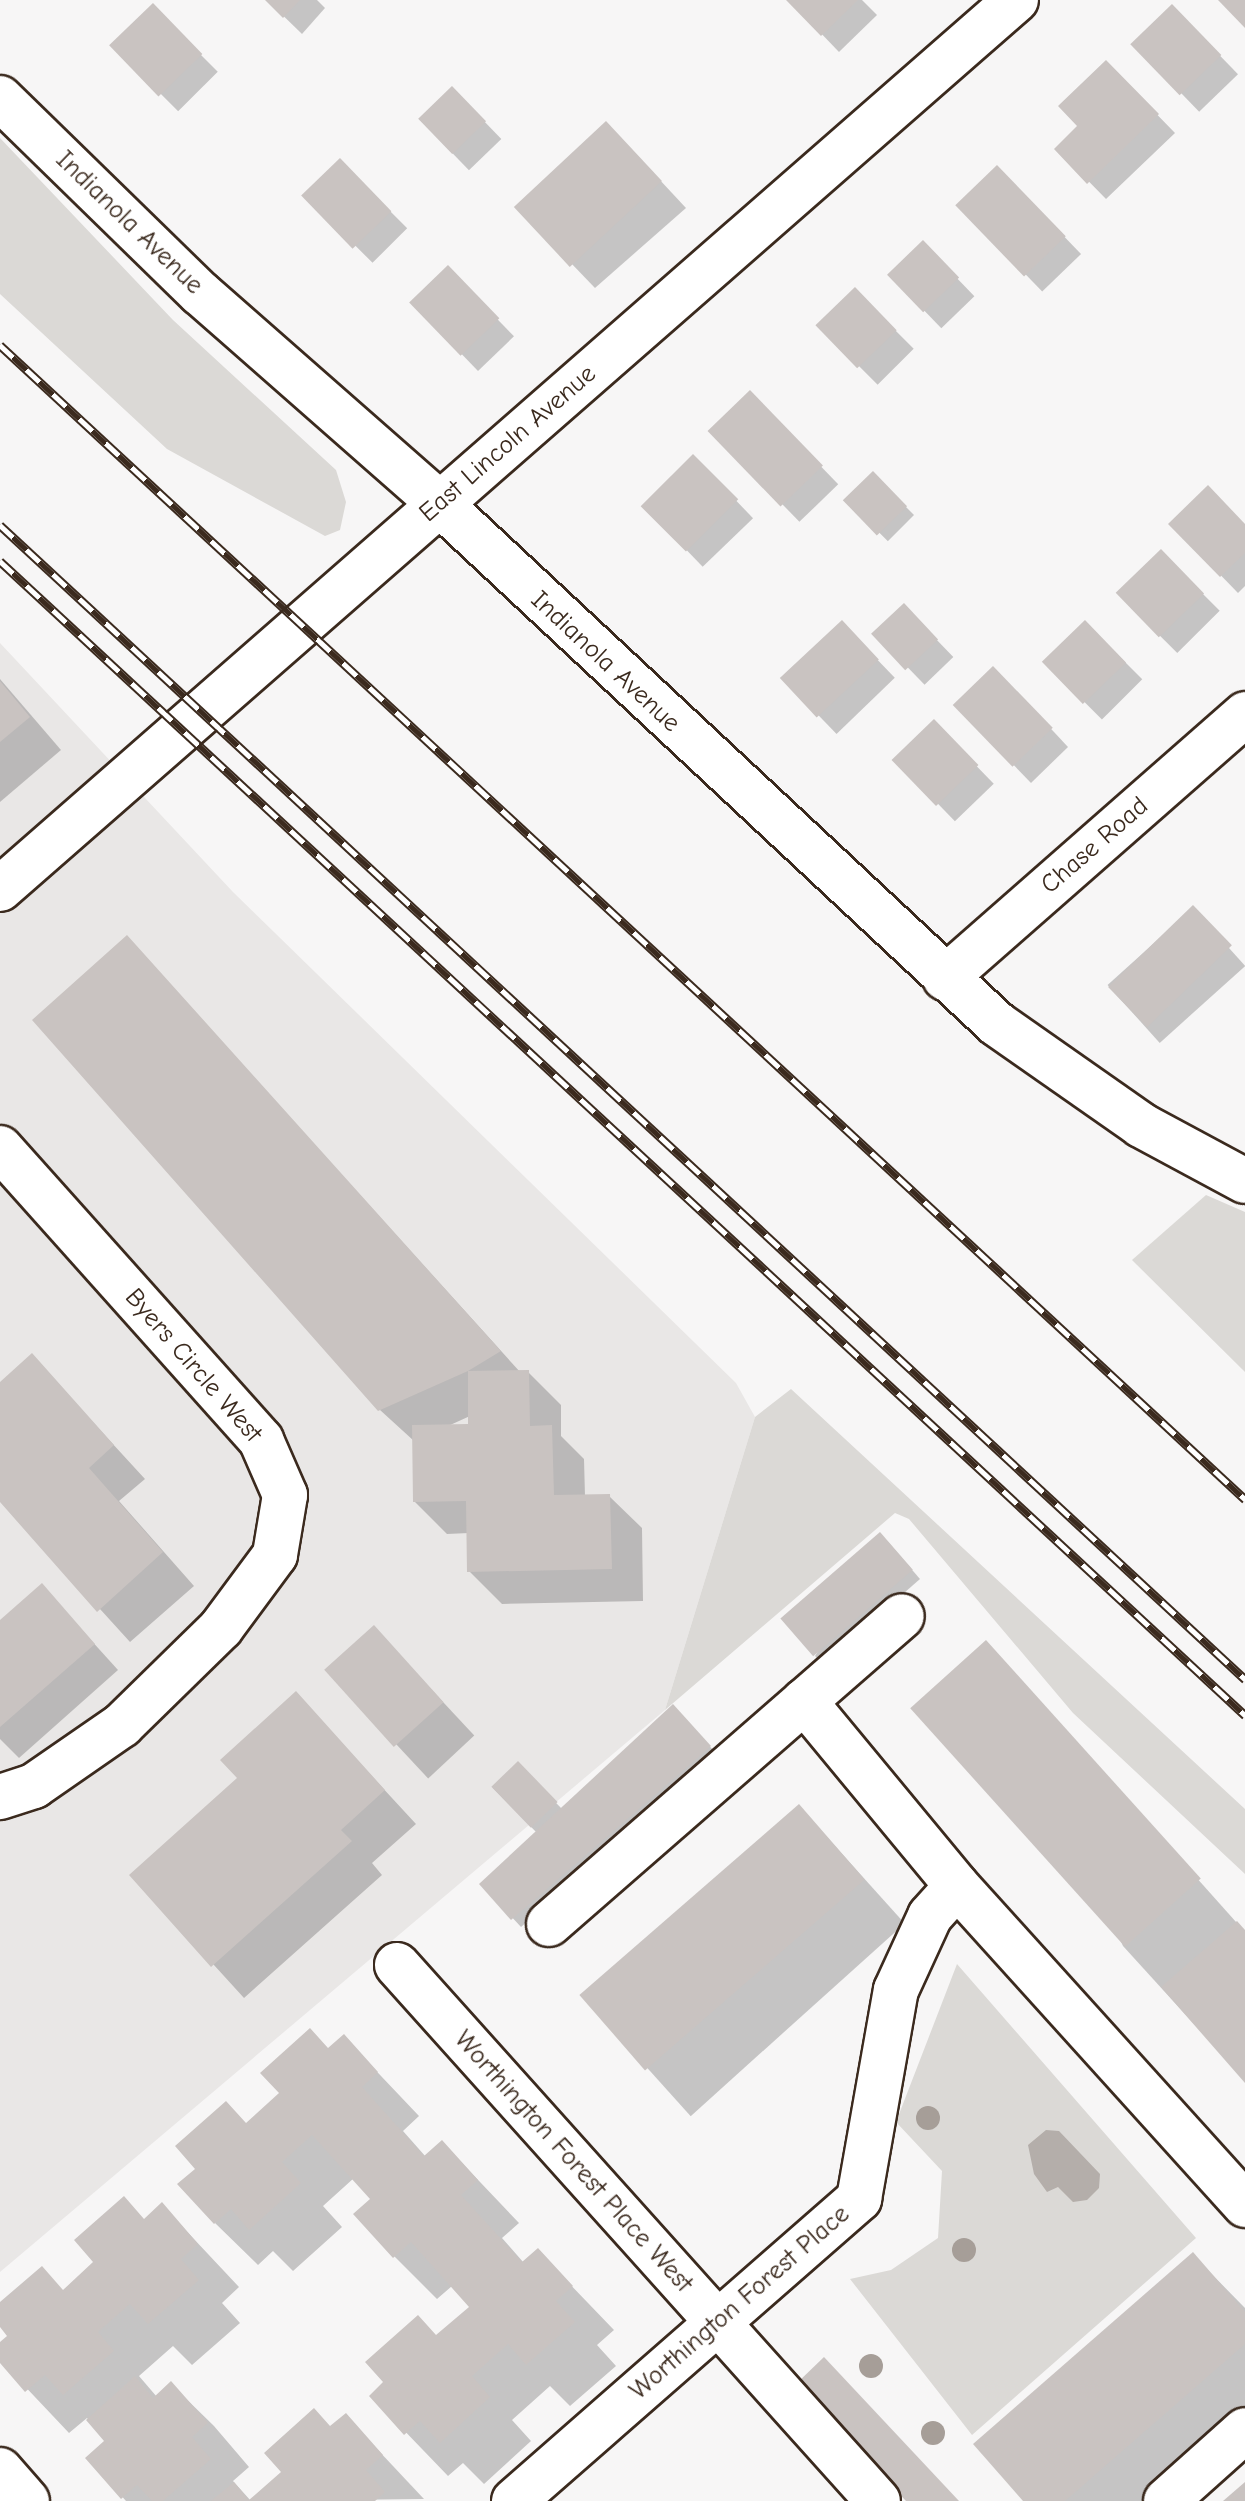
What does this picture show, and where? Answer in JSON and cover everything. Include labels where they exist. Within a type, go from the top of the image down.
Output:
[{"type":"street","name":"East Lincoln Avenue","points":[[0,889],[1016,0]]},
{"type":"street","name":"Indianola Avenue","points":[[0,98],[200,293],[440,504],[945,978],[1080,1086],[1245,1181]]},
{"type":"street","name":"Chase Road","points":[[945,978],[1245,714]]},
{"type":"street","name":"Byers Circle West","points":[[0,1148],[261,1440],[285,1495],[275,1555],[221,1628],[122,1725],[34,1786],[0,1797]]},
{"type":"street","points":[[549,1924],[902,1616]]},
{"type":"street","points":[[804,1701],[957,1886],[1245,2205]]},
{"type":"street","name":"Worthington Forest Place","points":[[514,2501],[859,2199],[896,1990],[930,1916],[957,1886]]},
{"type":"street","name":"Worthington Forest Place West","points":[[397,1965],[878,2501]]},
{"type":"street","points":[[1166,2501],[1245,2430]]},
{"type":"street","points":[[0,2470],[27,2501]]},
{"type":"shaded area","points":[[0,138],[173,320],[336,470],[346,502],[340,530],[325,536],[167,449],[0,294]]},
{"type":"shaded area","points":[[0,643],[233,892],[736,1383],[755,1417],[665,1710],[0,2272]]},
{"type":"shaded area","points":[[1206,1195],[1245,1212],[1245,1372],[1132,1260]]},
{"type":"shaded area","points":[[791,1389],[1245,1809],[1245,1874],[1073,1713],[909,1519],[895,1513],[665,1710],[755,1417]]},
{"type":"shaded area","points":[[957,1964],[1196,2238],[972,2435],[850,2279],[891,2270],[938,2238],[942,2171],[896,2122]]},
{"type":"shaded area","points":[[1046,2130],[1059,2131],[1100,2174],[1099,2188],[1087,2200],[1073,2202],[1058,2187],[1047,2192],[1034,2174],[1028,2145]]},
{"type":"building","points":[[265,0],[300,0],[283,18]]},
{"type":"building","points":[[786,0],[858,0],[821,36]]},
{"type":"building","points":[[1218,0],[1245,0],[1245,28]]},
{"type":"building","points":[[153,3],[202,54],[158,96],[109,45]]},
{"type":"building","points":[[1172,4],[1221,55],[1180,95],[1130,44]]},
{"type":"building","points":[[1106,60],[1159,114],[1087,184],[1054,149],[1077,126],[1058,106]]},
{"type":"building","points":[[452,86],[486,121],[452,154],[418,119]]},
{"type":"building","points":[[606,121],[662,181],[570,267],[514,207]]},
{"type":"building","points":[[340,158],[391,211],[353,249],[301,196]]},
{"type":"building","points":[[997,165],[1066,236],[1024,277],[955,205]]},
{"type":"building","points":[[923,240],[959,277],[923,312],[887,275]]},
{"type":"building","points":[[448,265],[499,318],[461,356],[409,303]]},
{"type":"building","points":[[855,287],[897,330],[857,368],[815,325]]},
{"type":"building","points":[[750,390],[823,466],[780,507],[708,431]]},
{"type":"building","points":[[693,454],[738,499],[686,552],[641,506]]},
{"type":"building","points":[[873,471],[907,506],[877,535],[843,500]]},
{"type":"building","points":[[1208,485],[1245,524],[1245,553],[1220,577],[1168,524]]},
{"type":"building","points":[[1161,549],[1204,594],[1159,637],[1116,593]]},
{"type":"building","points":[[904,603],[938,640],[905,670],[871,634]]},
{"type":"building","points":[[842,620],[879,659],[817,717],[780,678]]},
{"type":"building","points":[[1085,620],[1126,662],[1083,704],[1042,662]]},
{"type":"building","points":[[993,666],[1053,728],[1012,767],[953,705]]},
{"type":"building","points":[[0,681],[30,717],[0,742]]},
{"type":"building","points":[[934,719],[978,765],[936,806],[892,760]]},
{"type":"building","points":[[1193,905],[1232,945],[1147,1027],[1108,987]]},
{"type":"building","points":[[127,935],[501,1351],[468,1371],[378,1411],[32,1020]]},
{"type":"building","points":[[32,1353],[114,1445],[89,1468],[163,1552],[97,1612],[0,1502],[0,1382]]},
{"type":"building","points":[[529,1370],[530,1426],[552,1425],[554,1495],[610,1494],[612,1569],[467,1572],[466,1501],[413,1502],[412,1425],[468,1424],[468,1371]]},
{"type":"building","points":[[880,1532],[913,1570],[813,1656],[780,1619]]},
{"type":"building","points":[[42,1583],[95,1644],[0,1727],[0,1620]]},
{"type":"building","points":[[374,1625],[444,1702],[394,1747],[324,1670]]},
{"type":"building","points":[[986,1640],[1201,1879],[1125,1947],[910,1708]]},
{"type":"building","points":[[296,1691],[385,1790],[341,1830],[352,1841],[211,1967],[129,1875],[237,1778],[220,1760]]},
{"type":"building","points":[[673,1704],[711,1746],[511,1920],[479,1884]]},
{"type":"building","points":[[518,1761],[558,1802],[531,1828],[491,1787]]},
{"type":"building","points":[[799,1804],[865,1879],[645,2070],[579,1995]]},
{"type":"building","points":[[1237,1921],[1245,1930],[1245,2083],[1161,1987]]},
{"type":"building","points":[[310,2028],[328,2048],[344,2034],[378,2072],[362,2087],[424,2156],[442,2140],[478,2180],[461,2195],[522,2262],[538,2248],[573,2286],[556,2301],[575,2322],[526,2365],[508,2344],[472,2376],[490,2397],[440,2443],[420,2421],[404,2435],[369,2396],[383,2382],[365,2362],[418,2315],[436,2335],[469,2307],[411,2242],[393,2258],[353,2214],[370,2199],[312,2135],[282,2162],[301,2183],[249,2230],[231,2209],[214,2224],[177,2184],[195,2169],[175,2146],[226,2101],[246,2123],[279,2093],[260,2073]]},
{"type":"building","points":[[124,2196],[144,2219],[162,2202],[198,2244],[181,2259],[199,2280],[148,2324],[130,2304],[98,2332],[114,2351],[63,2395],[45,2375],[25,2392],[0,2363],[0,2342],[7,2336],[0,2327],[0,2302],[42,2266],[63,2290],[93,2262],[74,2240]]},
{"type":"building","points":[[1193,2252],[1245,2312],[1245,2344],[1065,2501],[1023,2501],[973,2444]]},
{"type":"building","points":[[824,2357],[959,2501],[906,2501],[796,2384]]},
{"type":"building","points":[[135,2376],[153,2398],[171,2381],[208,2423],[192,2437],[211,2459],[163,2501],[152,2501],[137,2485],[121,2499],[85,2458],[104,2441],[86,2420]]},
{"type":"building","points":[[314,2408],[330,2426],[346,2413],[383,2455],[366,2470],[385,2492],[375,2501],[211,2501],[234,2482],[249,2500],[281,2472],[264,2453]]},
{"type":"building","points":[[1245,2482],[1245,2501],[1223,2501]]},
{"type":"railway","points":[[0,345],[1245,1499]]},
{"type":"railway","points":[[0,525],[1245,1679]]},
{"type":"railway","points":[[0,561],[1245,1715]]}]
